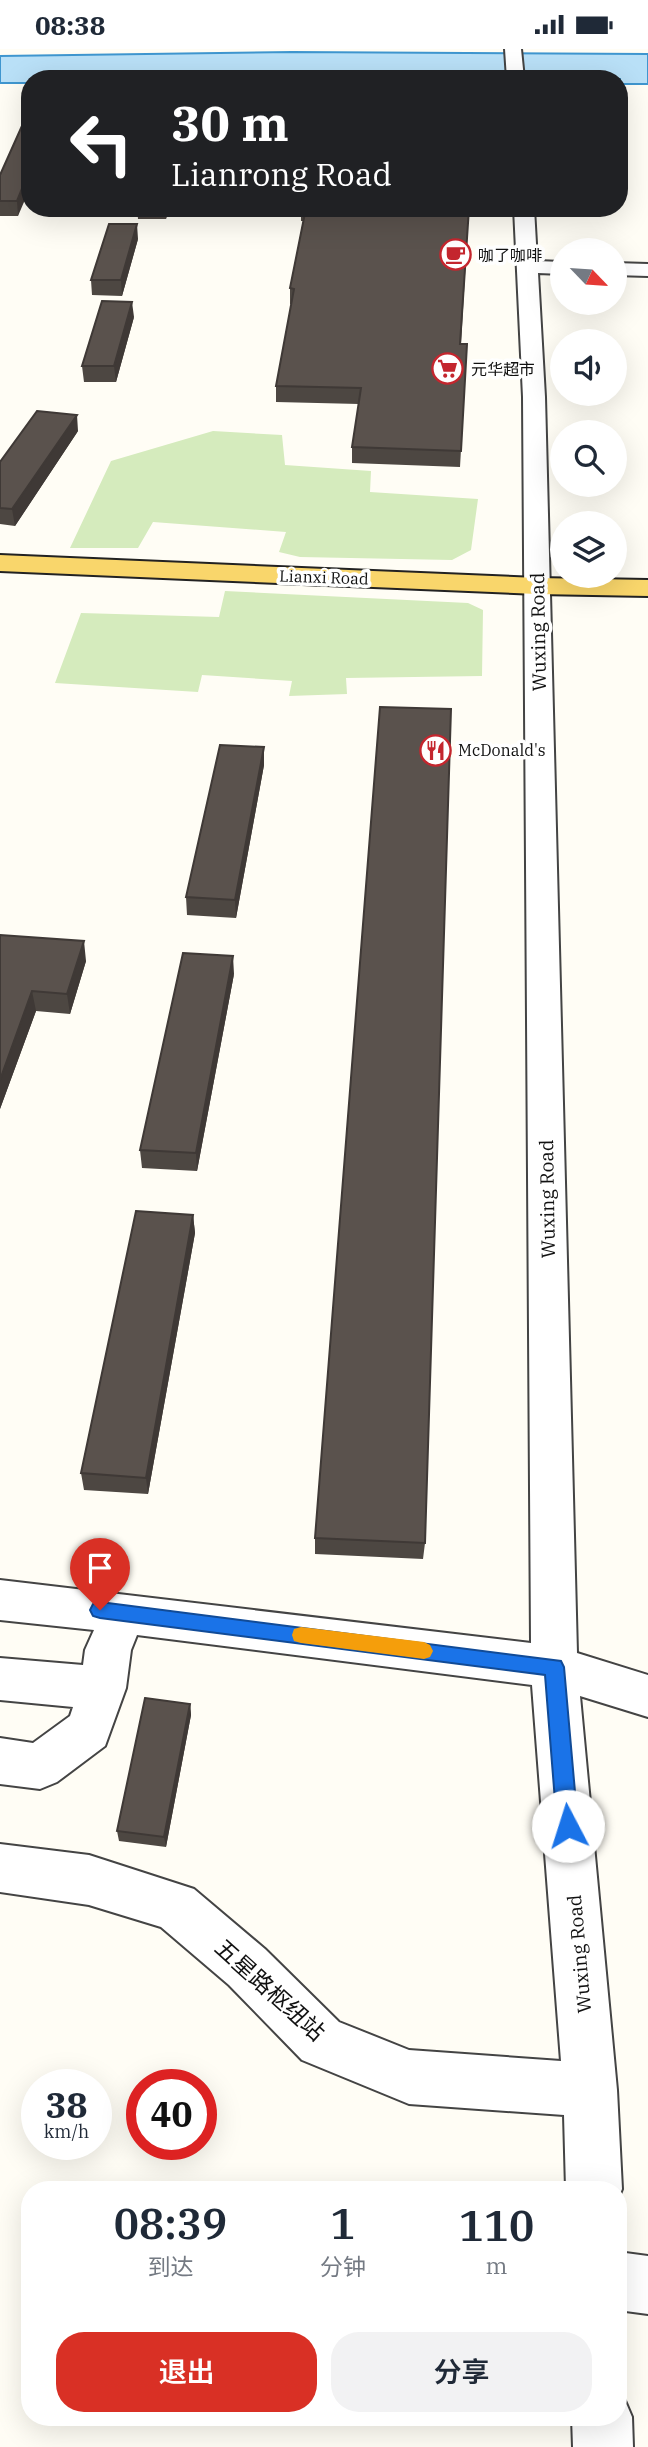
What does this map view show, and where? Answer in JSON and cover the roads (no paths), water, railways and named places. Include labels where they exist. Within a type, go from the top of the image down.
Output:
[{"type":"main road","name":"Lianxi Road","points":[[0,563],[537,586],[648,588]]},
{"type":"street","points":[[513,49],[515,70]]},
{"type":"street","name":"Wuxing Road","points":[[524,217],[534,397],[554,1667],[590,2090],[594,2181]]},
{"type":"street","points":[[527,267],[550,268]]},
{"type":"street","points":[[627,269],[648,270]]},
{"type":"street","points":[[0,1600],[554,1667],[648,1696]]},
{"type":"street","points":[[0,1761],[40,1766],[88,1730],[103,1688],[108,1650],[124,1613]]},
{"type":"street","points":[[0,1679],[103,1688]]},
{"type":"street","name":"五星路枢纽站","points":[[0,1868],[89,1880],[176,1907],[247,1967],[321,2041],[409,2077],[590,2090]]},
{"type":"street","points":[[627,2282],[648,2285]]},
{"type":"street","points":[[602,2426],[603,2447]]},
{"type":"water","points":[[292,52],[648,54],[648,84],[628,84],[628,70],[21,70],[21,83],[0,83],[0,56]]},
{"type":"place","name":"咖了咖啡","points":[[455,255]]},
{"type":"place","name":"元华超市","points":[[448,369]]},
{"type":"place","name":"McDonald's","points":[[435,750]]}]
